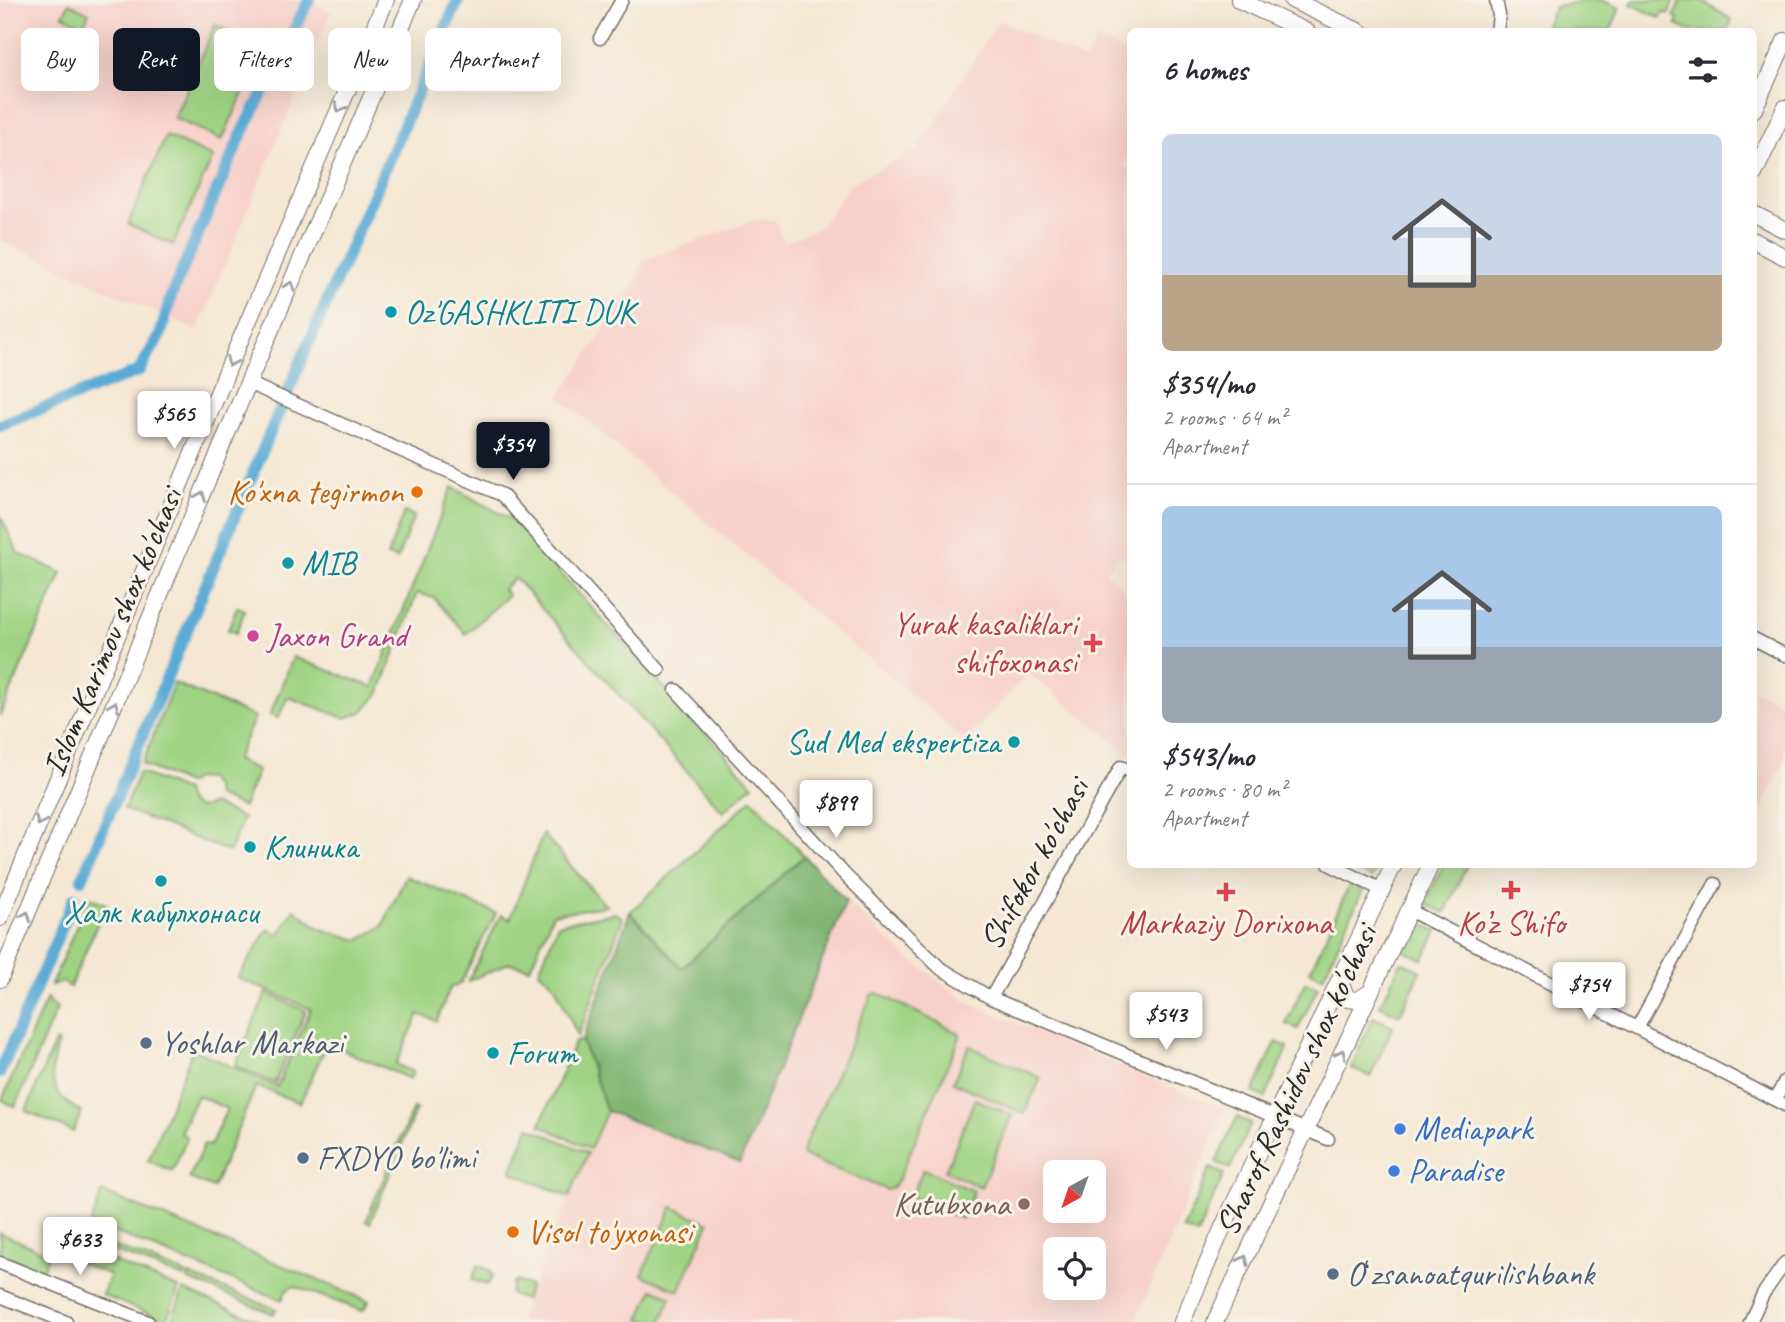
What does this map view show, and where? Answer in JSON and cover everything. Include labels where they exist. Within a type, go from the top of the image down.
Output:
[{"type":"main road","name":"Islom Karimov shox ko'chasi","points":[[0,918],[230,364],[386,0]]},
{"type":"main road","name":"Islom Karimov shox ko'chasi","points":[[0,979],[248,383],[413,0]]},
{"type":"main road","points":[[1239,0],[1298,28]]},
{"type":"main road","points":[[1292,0],[1352,28]]},
{"type":"main road","points":[[1757,102],[1785,41]]},
{"type":"main road","points":[[1757,168],[1785,108]]},
{"type":"main road","points":[[1757,216],[1785,230]]},
{"type":"main road","points":[[1757,243],[1785,257]]},
{"type":"main road","name":"Sharof Rashidov shox ko'chasi","points":[[1182,1322],[1223,1227],[1392,868]]},
{"type":"main road","name":"Sharof Rashidov shox ko'chasi","points":[[1215,1322],[1429,868]]},
{"type":"main road","points":[[1344,970],[1341,986],[1348,999],[1357,1000],[1371,992]]},
{"type":"street","points":[[600,38],[622,0]]},
{"type":"street","points":[[1496,0],[1499,15],[1497,28]]},
{"type":"street","points":[[248,383],[502,495],[659,670]]},
{"type":"street","points":[[1757,641],[1785,655]]},
{"type":"street","points":[[676,690],[846,876],[940,968],[991,998],[1328,1139]]},
{"type":"street","name":"Shifokor ko'chasi","points":[[991,998],[1121,767],[1127,770]]},
{"type":"street","points":[[1337,868],[1382,890]]},
{"type":"street","points":[[1637,1028],[1715,884]]},
{"type":"street","points":[[1409,910],[1780,1102],[1785,1081]]},
{"type":"street","points":[[0,1262],[148,1322]]},
{"type":"street","points":[[1751,1322],[1763,1294],[1785,1263]]},
{"type":"street","points":[[0,1296],[66,1322]]},
{"type":"shaded area","points":[[0,0],[304,0],[331,12],[314,52],[314,28],[214,28],[214,91],[298,91],[197,331],[0,240]]},
{"type":"shaded area","points":[[999,20],[1085,61],[1096,38],[1127,54],[1127,159],[1124,166],[1127,168],[1127,560],[1120,554],[1106,572],[1127,590],[1127,752],[1028,673],[966,741],[559,397],[630,292],[644,260],[758,219],[775,220],[784,243],[820,227],[851,183],[917,150]]},
{"type":"shaded area","points":[[1757,691],[1785,705],[1785,760],[1758,818]]},
{"type":"shaded area","points":[[846,901],[907,957],[970,1004],[1225,1109],[1135,1322],[518,1322],[607,1111],[740,1162]]},
{"type":"green space","points":[[1601,0],[1620,8],[1611,28],[1544,28],[1555,7]]},
{"type":"green space","points":[[1633,0],[1675,0],[1668,14],[1663,12],[1660,18],[1631,4]]},
{"type":"green space","points":[[1681,0],[1700,0],[1732,20],[1728,28],[1683,28],[1676,25],[1678,19],[1674,16]]},
{"type":"green space","points":[[69,3],[89,13],[83,25],[63,15]]},
{"type":"green space","points":[[215,25],[222,28],[214,28],[214,91],[244,91],[222,140],[174,118],[186,91],[200,91],[200,59]]},
{"type":"green space","points":[[166,136],[213,157],[173,245],[128,224]]},
{"type":"green space","points":[[452,487],[512,520],[753,785],[723,812],[515,578],[503,589],[508,595],[466,634],[434,598],[417,593],[379,694],[362,712],[345,718],[288,697],[278,718],[270,715],[293,657],[373,687]]},
{"type":"green space","points":[[404,512],[414,516],[397,559],[387,556]]},
{"type":"green space","points":[[0,515],[18,553],[62,573],[0,716]]},
{"type":"green space","points":[[237,607],[245,610],[236,633],[228,630]]},
{"type":"green space","points":[[174,683],[255,717],[236,760],[258,770],[243,807],[216,796],[215,788],[208,779],[196,778],[187,784],[142,764]]},
{"type":"green space","points":[[139,772],[185,791],[194,806],[212,804],[243,818],[229,852],[124,809]]},
{"type":"green space","points":[[752,799],[804,856],[682,969],[630,912]]},
{"type":"green space","points":[[543,834],[606,906],[553,914],[530,968],[509,963],[468,981],[501,915],[510,919]]},
{"type":"green space","points":[[804,856],[846,901],[740,1163],[607,1111],[582,1041],[630,912],[682,968]]},
{"type":"green space","points":[[1356,868],[1377,868],[1372,878]]},
{"type":"green space","points":[[1442,868],[1466,868],[1445,913],[1425,903]]},
{"type":"green space","points":[[406,876],[496,913],[460,984],[450,988],[437,1021],[419,1014],[396,1064],[413,1072],[410,1079],[327,1043],[300,1103],[256,1086],[213,1188],[189,1178],[204,1144],[210,1146],[227,1109],[197,1095],[180,1133],[187,1137],[173,1171],[148,1161],[193,1049],[277,1087],[311,1009],[238,978],[268,929],[279,935],[294,909],[321,929],[358,940],[382,927]]},
{"type":"green space","points":[[1350,884],[1363,890],[1323,977],[1310,971]]},
{"type":"green space","points":[[89,897],[106,904],[70,987],[62,982],[51,985]]},
{"type":"green space","points":[[615,913],[623,918],[578,1036],[554,984],[539,971],[558,924]]},
{"type":"green space","points":[[1417,921],[1437,931],[1423,960],[1403,950]]},
{"type":"green space","points":[[1401,962],[1421,971],[1400,1015],[1380,1006]]},
{"type":"green space","points":[[1305,982],[1318,987],[1298,1029],[1286,1024]]},
{"type":"green space","points":[[266,993],[306,1011],[275,1083],[235,1066]]},
{"type":"green space","points":[[877,993],[959,1033],[960,1037],[899,1178],[892,1188],[887,1190],[803,1156],[802,1151],[872,994]]},
{"type":"green space","points":[[47,998],[50,1004],[57,1008],[15,1107],[2,1100]]},
{"type":"green space","points":[[1373,1017],[1393,1026],[1370,1077],[1351,1068]]},
{"type":"green space","points":[[582,1041],[607,1111],[590,1149],[540,1125],[575,1042]]},
{"type":"green space","points":[[55,1042],[58,1043],[52,1075],[57,1092],[71,1106],[82,1112],[73,1132],[26,1111]]},
{"type":"green space","points":[[1276,1042],[1288,1047],[1265,1098],[1253,1092]]},
{"type":"green space","points":[[969,1046],[1041,1078],[1024,1114],[953,1082]]},
{"type":"green space","points":[[975,1099],[1012,1115],[981,1187],[945,1171]]},
{"type":"green space","points":[[413,1108],[416,1109],[370,1223],[366,1221]]},
{"type":"green space","points":[[1237,1117],[1251,1123],[1230,1169],[1216,1162]]},
{"type":"green space","points":[[529,1127],[588,1153],[569,1197],[511,1172]]},
{"type":"green space","points":[[1210,1168],[1224,1174],[1197,1235],[1183,1229]]},
{"type":"green space","points":[[923,1169],[974,1191],[962,1219],[911,1197]]},
{"type":"green space","points":[[102,1192],[369,1301],[363,1311],[294,1286],[286,1291],[282,1300],[91,1223]]},
{"type":"green space","points":[[672,1207],[709,1223],[679,1291],[642,1275]]},
{"type":"green space","points":[[0,1233],[49,1254],[42,1271],[0,1253]]},
{"type":"green space","points":[[85,1235],[186,1274],[184,1278],[84,1240]]},
{"type":"green space","points":[[79,1248],[179,1288],[166,1321],[102,1295],[110,1275],[74,1261]]},
{"type":"green space","points":[[478,1265],[491,1271],[490,1274],[493,1275],[488,1285],[472,1280]]},
{"type":"green space","points":[[189,1275],[276,1309],[274,1314],[187,1279]]},
{"type":"green space","points":[[513,1282],[530,1286],[525,1300],[510,1294]]},
{"type":"green space","points":[[653,1289],[671,1297],[661,1322],[640,1320]]},
{"type":"green space","points":[[183,1290],[262,1322],[171,1322]]},
{"type":"waterway","points":[[0,425],[139,371],[161,333],[171,296],[239,140],[309,0]]},
{"type":"waterway","points":[[82,879],[272,428],[458,0]]},
{"type":"waterway","points":[[0,1073],[74,898]]},
{"type":"place","name":"Oz'GASHKLITI DUK","points":[[391,312]]},
{"type":"place","name":"Ko'xna tegirmon","points":[[417,492]]},
{"type":"place","name":"MIB","points":[[288,563]]},
{"type":"place","name":"Jaxon Grand","points":[[253,636]]},
{"type":"place","name":"Yurak kasaliklari shifoxonasi","points":[[1093,643]]},
{"type":"place","name":"Sud Med ekspertiza","points":[[1014,742]]},
{"type":"place","name":"Клиника","points":[[250,847]]},
{"type":"place","name":"Халк кабулхонаси","points":[[161,881]]},
{"type":"place","name":"Ko’z Shifo","points":[[1511,890]]},
{"type":"place","name":"Markaziy Dorixona","points":[[1226,892]]},
{"type":"place","name":"Yoshlar Markazi","points":[[146,1043]]},
{"type":"place","name":"Forum","points":[[493,1053]]},
{"type":"place","name":"Mediapark","points":[[1400,1129]]},
{"type":"place","name":"FXDYO bo'limi","points":[[303,1158]]},
{"type":"place","name":"Paradise","points":[[1394,1171]]},
{"type":"place","name":"Kutubxona","points":[[1024,1204]]},
{"type":"place","name":"Visol to'yxonasi","points":[[513,1232]]},
{"type":"place","name":"Oʻzsanoatqurilishbank","points":[[1333,1274]]}]
